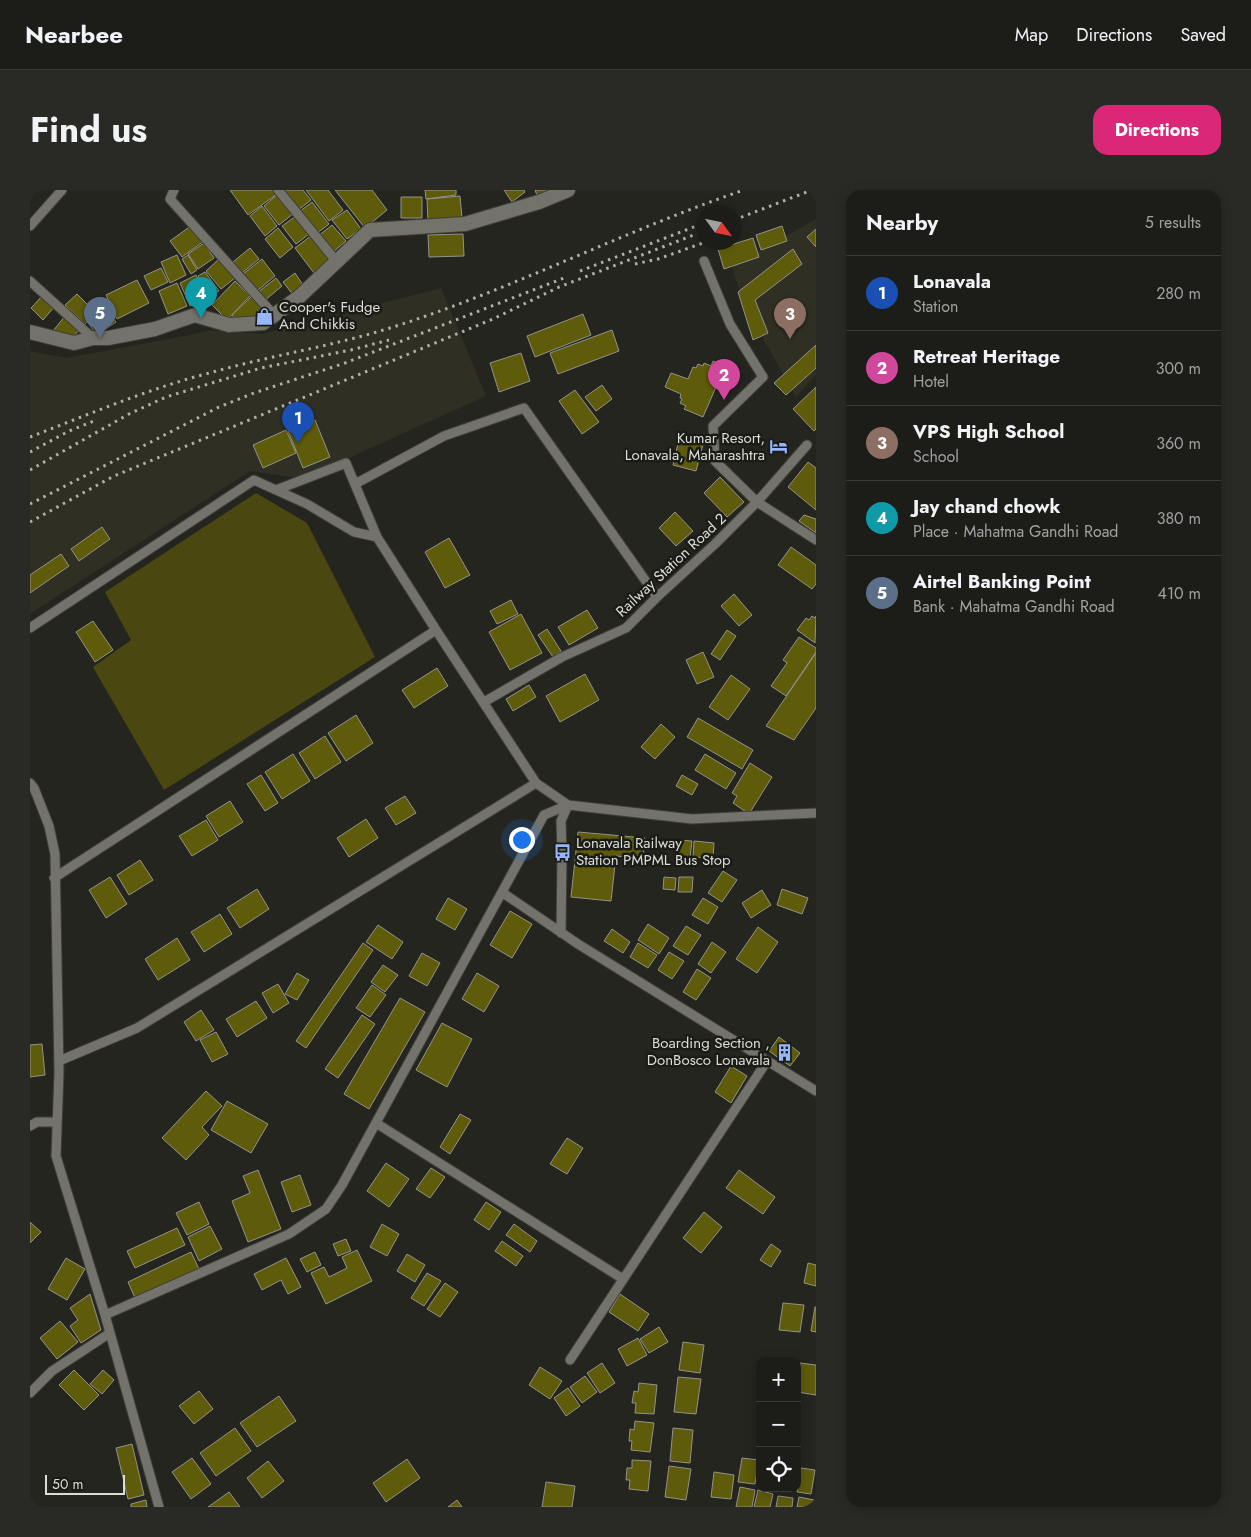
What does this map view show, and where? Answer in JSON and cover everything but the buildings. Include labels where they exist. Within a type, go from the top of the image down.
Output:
[{"type":"main road","points":[[30,332],[74,343],[93,338],[108,338],[155,329],[195,315],[229,325],[263,323],[299,297],[370,230],[465,224],[539,202],[568,190]]},
{"type":"street","points":[[31,223],[62,190]]},
{"type":"street","points":[[174,190],[170,199],[274,315]]},
{"type":"street","points":[[278,190],[336,262]]},
{"type":"street","points":[[704,261],[730,324],[763,377],[713,426],[715,461],[757,502],[816,540]]},
{"type":"street","points":[[30,281],[93,338]]},
{"type":"street","points":[[355,484],[444,436],[524,408],[657,597]]},
{"type":"street","name":"Railway Station Road 2","points":[[484,702],[562,657],[626,628],[657,597],[716,544],[757,502],[807,445]]},
{"type":"street","points":[[276,490],[346,463],[377,537],[436,630],[536,783],[568,805],[692,819],[816,813]]},
{"type":"street","points":[[30,628],[254,480],[307,504],[354,532],[377,537]]},
{"type":"street","points":[[54,878],[436,630]]},
{"type":"street","points":[[30,783],[34,788],[49,826],[55,854],[59,1061],[56,1156],[105,1315],[159,1507]]},
{"type":"street","points":[[59,1061],[137,1028],[536,783]]},
{"type":"street","points":[[105,1315],[289,1234],[326,1209],[342,1185],[544,815],[568,805]]},
{"type":"street","points":[[561,933],[561,821],[568,805]]},
{"type":"street","points":[[503,893],[561,933],[816,1091]]},
{"type":"street","points":[[570,1360],[767,1061]]},
{"type":"street","points":[[30,1126],[37,1122],[57,1122]]},
{"type":"street","points":[[376,1123],[623,1279]]},
{"type":"street","points":[[30,1393],[52,1371],[110,1333]]},
{"type":"shaded area","points":[[816,219],[816,375],[796,397],[743,303],[732,267]]},
{"type":"shaded area","points":[[441,288],[486,396],[302,479],[250,471],[30,614],[30,351],[66,358],[210,330],[262,334]]},
{"type":"shaded area","points":[[256,493],[307,523],[375,657],[164,790],[93,667],[131,640],[105,592]]},
{"type":"railway","points":[[30,437],[120,402],[190,378],[371,334],[438,312],[526,278],[656,223],[744,190]]},
{"type":"railway","points":[[741,217],[812,190]]},
{"type":"railway","points":[[580,271],[696,226]]},
{"type":"railway","points":[[30,522],[114,476],[493,319],[559,287],[696,234]]},
{"type":"railway","points":[[635,264],[658,259],[696,245]]},
{"type":"railway","points":[[30,504],[219,407],[254,393],[345,363],[564,278]]},
{"type":"railway","points":[[30,470],[129,414],[166,397],[261,368],[351,350],[389,340]]},
{"type":"railway","points":[[30,452],[69,431],[94,421]]},
{"type":"place","name":"Cooper's Fudge And Chikkis","points":[[265,316]]},
{"type":"place","name":"Jay chand chowk","points":[[201,318]]},
{"type":"place","name":"Airtel Banking Point","points":[[100,338]]},
{"type":"place","name":"VPS High School","points":[[790,339]]},
{"type":"place","name":"Retreat Heritage","points":[[724,400]]},
{"type":"place","name":"Lonavala","points":[[298,443]]},
{"type":"place","name":"Kumar Resort, Lonavala, Maharashtra","points":[[779,447]]},
{"type":"place","name":"Lonavala Railway Station PMPML Bus Stop","points":[[562,852]]},
{"type":"place","name":"Boarding Section , DonBosco Lonavala","points":[[784,1052]]}]
